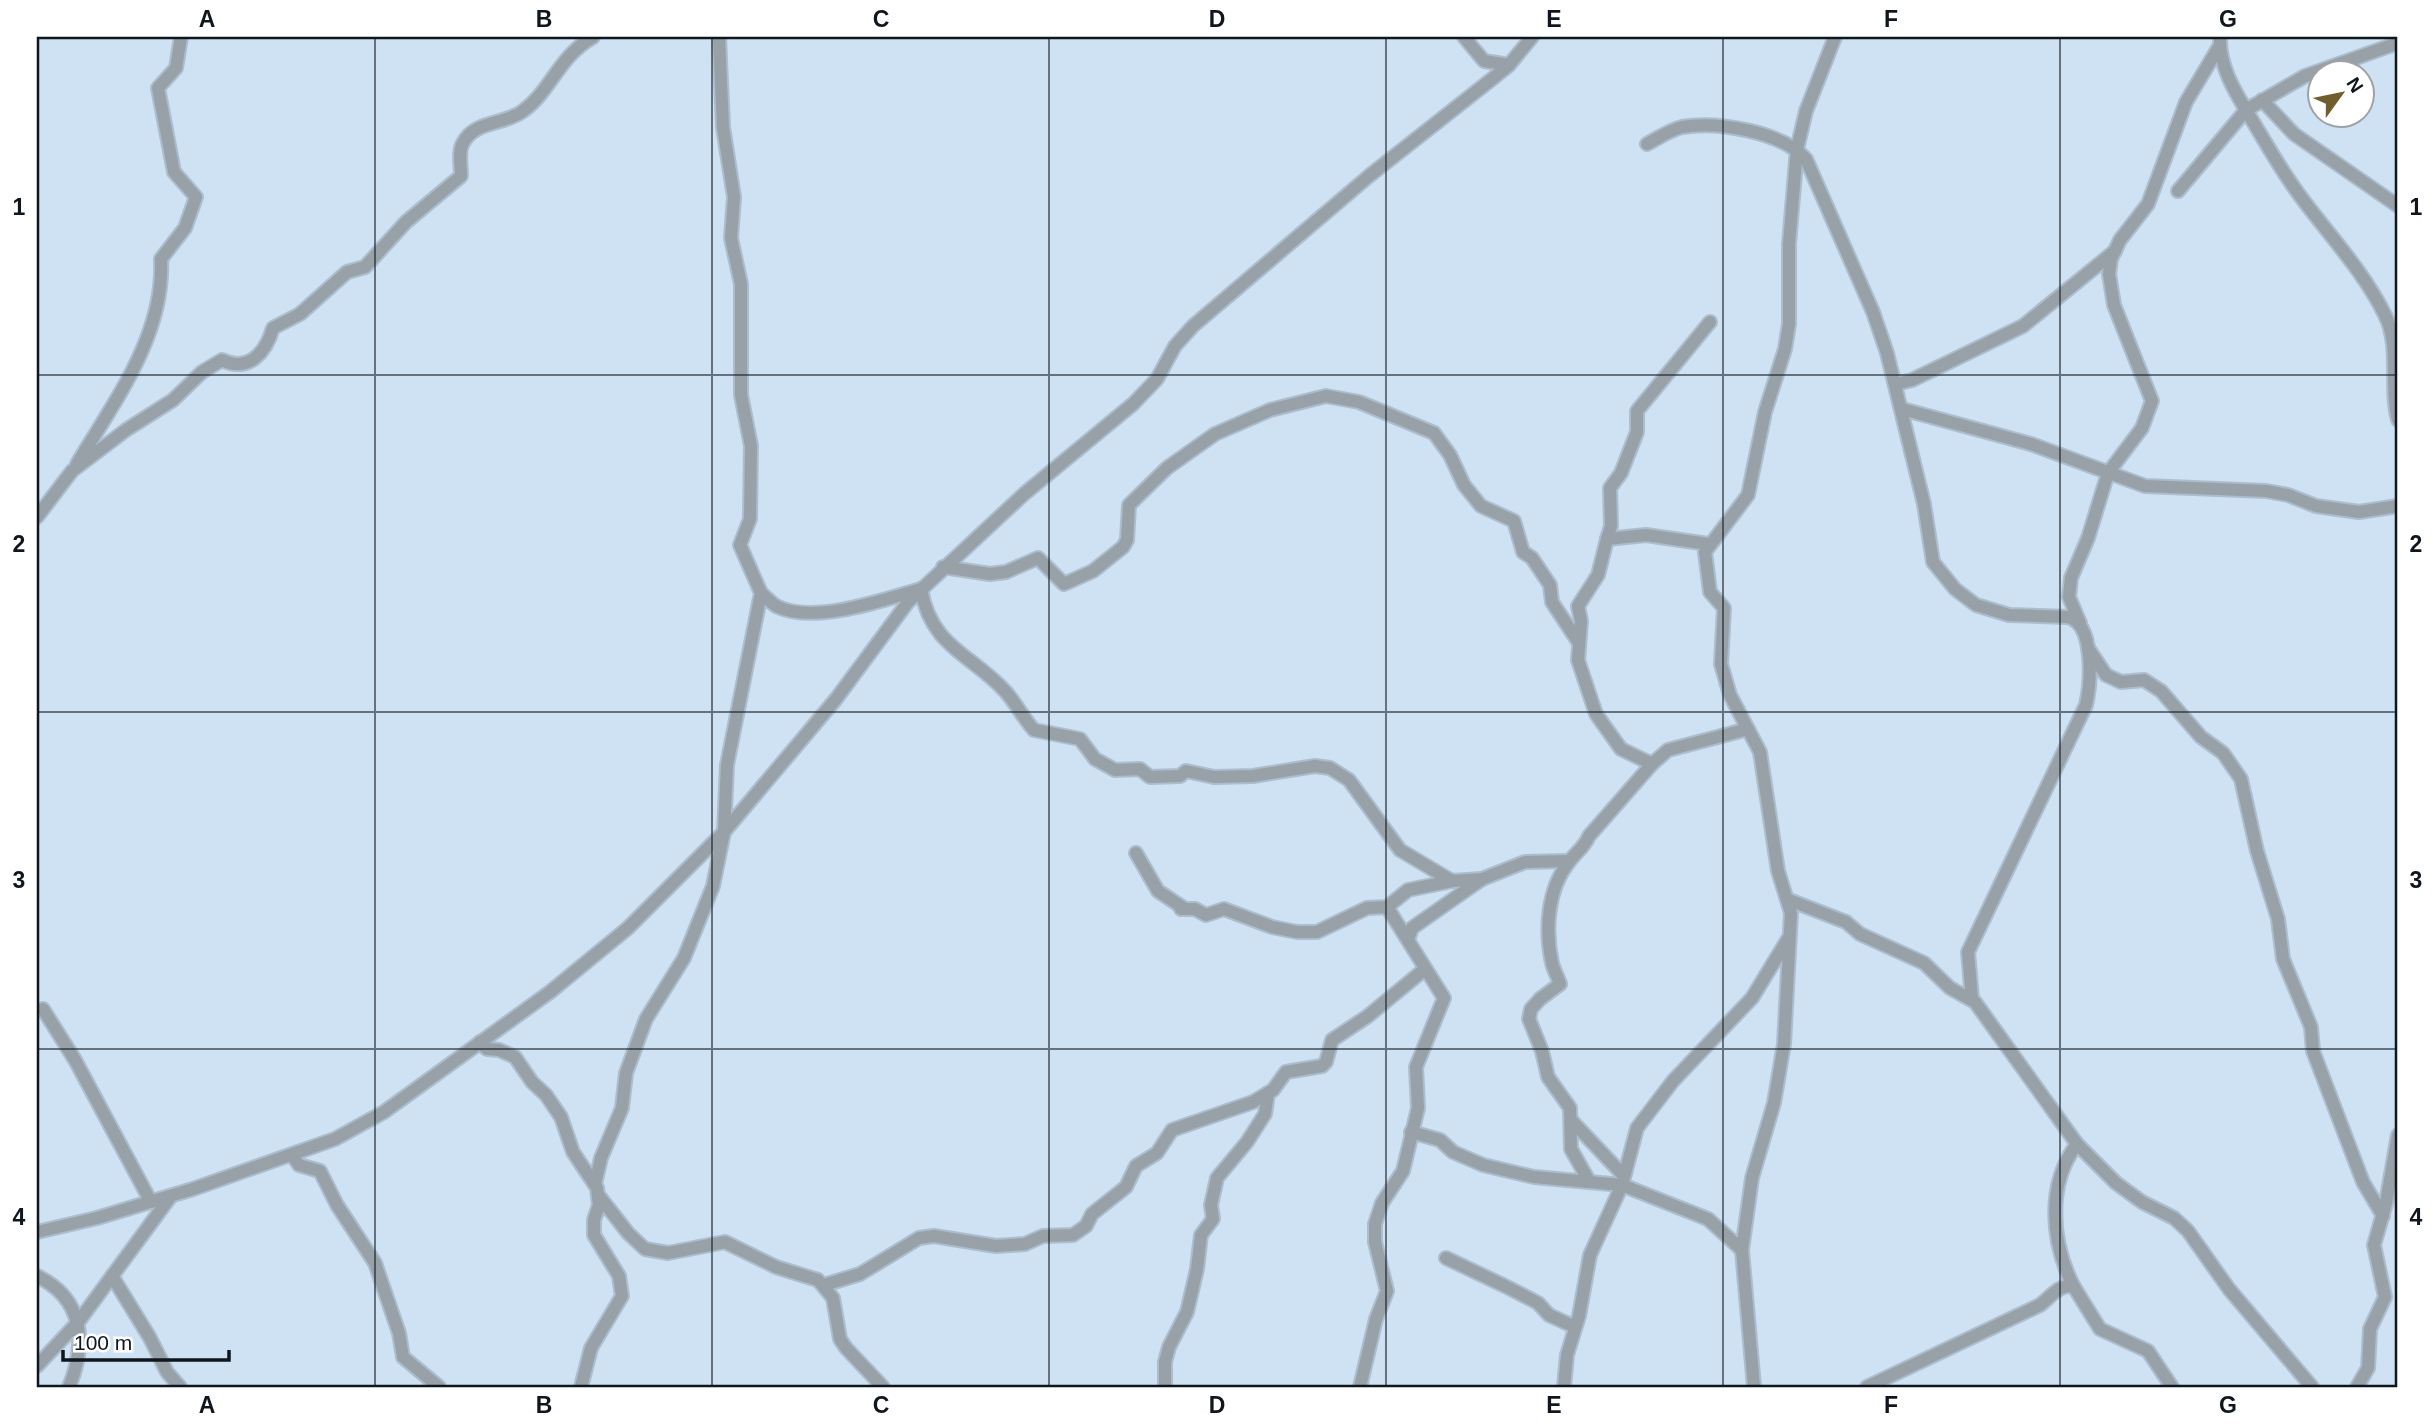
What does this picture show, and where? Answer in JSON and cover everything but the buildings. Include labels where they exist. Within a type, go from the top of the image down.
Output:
[{"type":"street","points":[[37,517],[72,471],[110,408],[152,327],[162,281],[161,259],[185,228],[196,197],[174,172],[158,88],[176,68],[181,37]]},
{"type":"street","points":[[72,471],[126,430],[173,400],[202,372],[222,360],[235,366],[250,363],[268,345],[273,328],[300,314],[347,272],[365,267],[406,222],[461,176],[461,145],[471,133],[489,122],[516,116],[533,104],[561,62],[593,37]]},
{"type":"street","points":[[719,37],[723,127],[734,197],[731,238],[741,284],[741,395],[751,446],[750,519],[740,545],[761,593],[777,607],[805,612],[843,609],[921,589]]},
{"type":"street","points":[[1464,37],[1484,61],[1509,65]]},
{"type":"street","points":[[37,1232],[171,1196],[335,1139],[384,1112],[550,992],[628,928],[724,832],[836,699],[895,617],[921,589],[1146,391],[1182,337],[1203,316],[1369,176],[1509,65],[1532,37]]},
{"type":"street","points":[[1754,1387],[1742,1250],[1752,1178],[1772,1114],[1784,1044],[1790,981],[1790,900],[1778,871],[1760,752],[1730,695],[1721,664],[1724,608],[1710,592],[1705,561],[1708,544],[1730,521],[1748,495],[1765,412],[1785,349],[1789,324],[1789,244],[1797,149],[1805,111],[1835,37]]},
{"type":"street","points":[[2220,41],[2224,69],[2284,174],[2347,258],[2387,318],[2393,349],[2398,420]]},
{"type":"street","points":[[2220,41],[2186,102],[2148,204],[2120,240],[2115,251],[2109,274],[2113,304],[2152,401],[2142,428],[2108,473],[2069,584],[2069,597],[2087,645],[2106,675],[2122,682],[2144,680],[2161,691],[2201,737],[2223,753],[2241,779],[2257,851],[2278,919],[2283,959],[2311,1027],[2313,1051],[2363,1182],[2383,1216]]},
{"type":"street","points":[[2178,191],[2246,110],[2322,68],[2398,43]]},
{"type":"street","points":[[2262,100],[2294,134],[2398,206]]},
{"type":"street","points":[[1647,144],[1678,128],[1697,127],[1754,132],[1797,149],[1814,173],[1873,312],[1902,409],[1924,504],[1929,549],[1948,582],[1962,596],[1989,610],[2010,615],[2068,617],[2080,623]]},
{"type":"street","points":[[1896,384],[1912,380],[2023,326],[2115,251]]},
{"type":"street","points":[[1652,764],[1621,749],[1607,733],[1580,675],[1581,621],[1578,606],[1598,575],[1611,526],[1610,488],[1621,473],[1637,432],[1637,411],[1710,322]]},
{"type":"street","points":[[943,568],[990,574],[1006,572],[1038,558],[1064,584],[1080,579],[1125,543],[1129,505],[1167,468],[1230,426],[1270,410],[1326,396],[1359,402],[1434,433],[1450,455],[1464,485],[1481,506],[1514,521],[1523,552],[1532,558],[1550,585],[1552,602],[1579,643]]},
{"type":"street","points":[[1902,409],[2031,444],[2156,488],[2266,491],[2288,495],[2316,506],[2359,512],[2398,506]]},
{"type":"street","points":[[1607,540],[1646,535],[1708,544]]},
{"type":"street","points":[[921,589],[924,607],[934,625],[960,656],[1004,690],[1034,730],[1080,739],[1096,759],[1115,770],[1140,769],[1150,777],[1180,776],[1186,771],[1214,777],[1253,776],[1315,766],[1330,768],[1349,780],[1400,850],[1452,881]]},
{"type":"street","points":[[581,1387],[591,1348],[622,1296],[619,1276],[594,1235],[601,1158],[622,1108],[626,1073],[646,1019],[684,958],[708,903],[724,832],[729,753],[761,593]]},
{"type":"street","points":[[1972,999],[1968,952],[2084,711],[2089,686],[2087,645]]},
{"type":"street","points":[[1589,1181],[1571,1149],[1572,1121],[1567,1100],[1548,1077],[1542,1051],[1529,1019],[1531,1009],[1560,984],[1550,951],[1548,914],[1556,886],[1569,861],[1584,848],[1589,836],[1659,756],[1678,746],[1748,729]]},
{"type":"street","points":[[1136,853],[1158,891],[1182,906],[1181,909],[1195,909],[1206,915],[1224,909],[1272,928],[1307,932],[1324,930],[1367,908],[1387,907],[1408,890],[1452,881],[1482,879]]},
{"type":"street","points":[[1408,940],[1412,928],[1482,879],[1525,862],[1569,861]]},
{"type":"street","points":[[1790,900],[1846,922],[1860,934],[1917,960],[1928,966],[1950,988],[1972,999],[2077,1143],[2116,1183],[2142,1202],[2163,1211],[2188,1231],[2229,1289],[2312,1387]]},
{"type":"street","points":[[1360,1387],[1376,1320],[1387,1291],[1375,1242],[1375,1224],[1382,1203],[1403,1171],[1418,1108],[1416,1067],[1444,998],[1387,907]]},
{"type":"street","points":[[1564,1387],[1567,1355],[1590,1255],[1623,1181],[1633,1139],[1643,1117],[1673,1081],[1752,998],[1788,938]]},
{"type":"street","points":[[824,1285],[860,1274],[919,1238],[934,1236],[996,1246],[1025,1244],[1044,1236],[1068,1237],[1081,1231],[1093,1214],[1129,1183],[1136,1166],[1157,1153],[1172,1130],[1246,1105],[1273,1090],[1286,1072],[1322,1066],[1326,1062],[1332,1040],[1368,1016],[1425,969]]},
{"type":"street","points":[[43,1009],[75,1060],[151,1202]]},
{"type":"street","points":[[480,1042],[487,1049],[499,1050],[515,1057],[532,1082],[546,1095],[561,1117],[573,1152],[597,1190],[628,1233],[645,1249],[668,1253],[725,1242],[776,1268],[818,1280],[832,1298],[840,1339],[856,1361],[883,1387]]},
{"type":"street","points":[[1166,1387],[1165,1362],[1187,1312],[1197,1269],[1201,1235],[1213,1219],[1211,1205],[1217,1178],[1247,1142],[1265,1114],[1268,1093]]},
{"type":"street","points":[[1572,1121],[1623,1181]]},
{"type":"street","points":[[1411,1132],[1440,1140],[1453,1152],[1483,1165],[1534,1177],[1623,1181],[1708,1219],[1742,1250]]},
{"type":"street","points":[[2357,1387],[2368,1368],[2370,1329],[2385,1297],[2374,1245],[2383,1216],[2398,1135]]},
{"type":"street","points":[[2077,1143],[2066,1158],[2053,1218],[2064,1264],[2074,1287],[2100,1329],[2144,1348],[2172,1387]]},
{"type":"street","points":[[292,1155],[299,1165],[320,1171],[337,1205],[374,1263],[399,1333],[403,1357],[439,1387]]},
{"type":"street","points":[[37,1366],[79,1321],[171,1196]]},
{"type":"street","points":[[1446,1258],[1538,1303],[1549,1315],[1575,1327]]},
{"type":"street","points":[[37,1276],[54,1286],[79,1321],[80,1356],[69,1387]]},
{"type":"street","points":[[112,1276],[150,1338],[167,1372],[180,1387]]},
{"type":"street","points":[[1867,1387],[2040,1306],[2061,1287],[2074,1287]]}]
